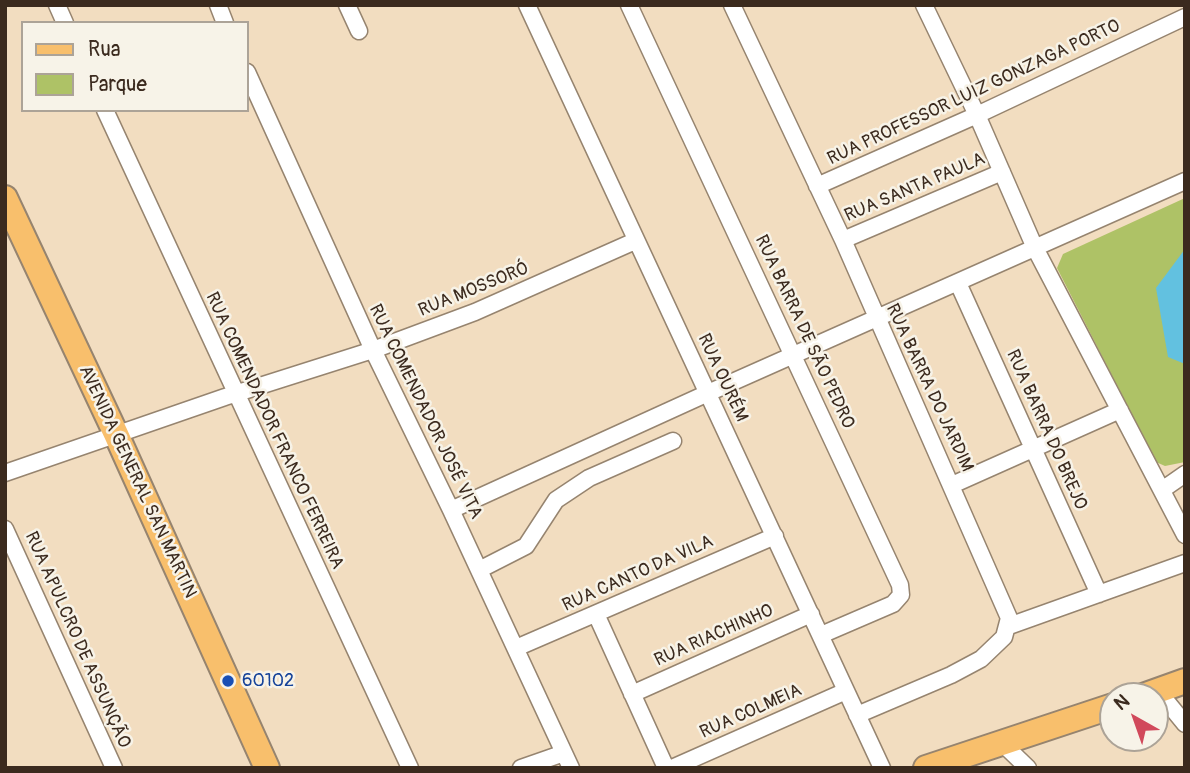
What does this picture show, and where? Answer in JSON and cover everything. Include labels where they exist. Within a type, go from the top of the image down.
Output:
[{"type":"main road","name":"AVENIDA GENERAL SAN MARTIN","points":[[5,198],[116,434],[267,768]]},
{"type":"main road","points":[[926,768],[1099,711]]},
{"type":"street","points":[[57,5],[64,21]]},
{"type":"street","points":[[347,5],[359,31]]},
{"type":"street","name":"RUA OURÉM","points":[[527,5],[882,768]]},
{"type":"street","name":"RUA BARRA DE SÃO PEDRO","points":[[629,5],[902,591],[893,604],[821,635]]},
{"type":"street","name":"RUA BARRA DO JARDIM","points":[[732,5],[843,240],[1006,606],[1009,626]]},
{"type":"street","points":[[924,5],[977,115],[1035,248],[1185,536]]},
{"type":"street","name":"RUA PROFESSOR LUIZ GONZAGA PORTO","points":[[817,186],[1185,18]]},
{"type":"street","name":"RUA COMENDADOR JOSÉ VITA","points":[[248,74],[373,350],[568,760]]},
{"type":"street","name":"RUA COMENDADOR FRANCO FERREIRA","points":[[106,112],[410,768]]},
{"type":"street","name":"RUA SANTA PAULA","points":[[843,240],[1002,172]]},
{"type":"street","points":[[451,510],[1185,181]]},
{"type":"street","name":"RUA MOSSORÓ","points":[[5,473],[373,350],[475,312],[635,241]]},
{"type":"street","name":"RUA BARRA DO BREJO","points":[[958,283],[1099,594]]},
{"type":"street","points":[[952,485],[1120,410]]},
{"type":"street","points":[[479,570],[526,546],[556,500],[589,478],[673,440]]},
{"type":"street","points":[[1162,490],[1185,474]]},
{"type":"street","name":"RUA APULCRO DE ASSUNÇÃO","points":[[5,529],[114,768]]},
{"type":"street","name":"RUA CANTO DA VILA","points":[[516,648],[775,536]]},
{"type":"street","points":[[857,715],[951,675],[981,659],[997,646],[1009,626],[1185,563]]},
{"type":"street","points":[[596,614],[666,768]]},
{"type":"street","name":"RUA RIACHINHO","points":[[632,694],[811,614]]},
{"type":"street","name":"RUA COLMEIA","points":[[672,768],[846,691]]},
{"type":"street","points":[[1169,710],[1185,724]]},
{"type":"street","points":[[1002,743],[1028,768]]},
{"type":"street","points":[[521,768],[568,760]]},
{"type":"green space","points":[[1185,198],[1185,462],[1165,466],[1156,462],[1057,268],[1063,254]]},
{"type":"water","points":[[1185,249],[1185,364],[1168,357],[1156,288]]},
{"type":"place","name":"60102","points":[[228,681]]}]
